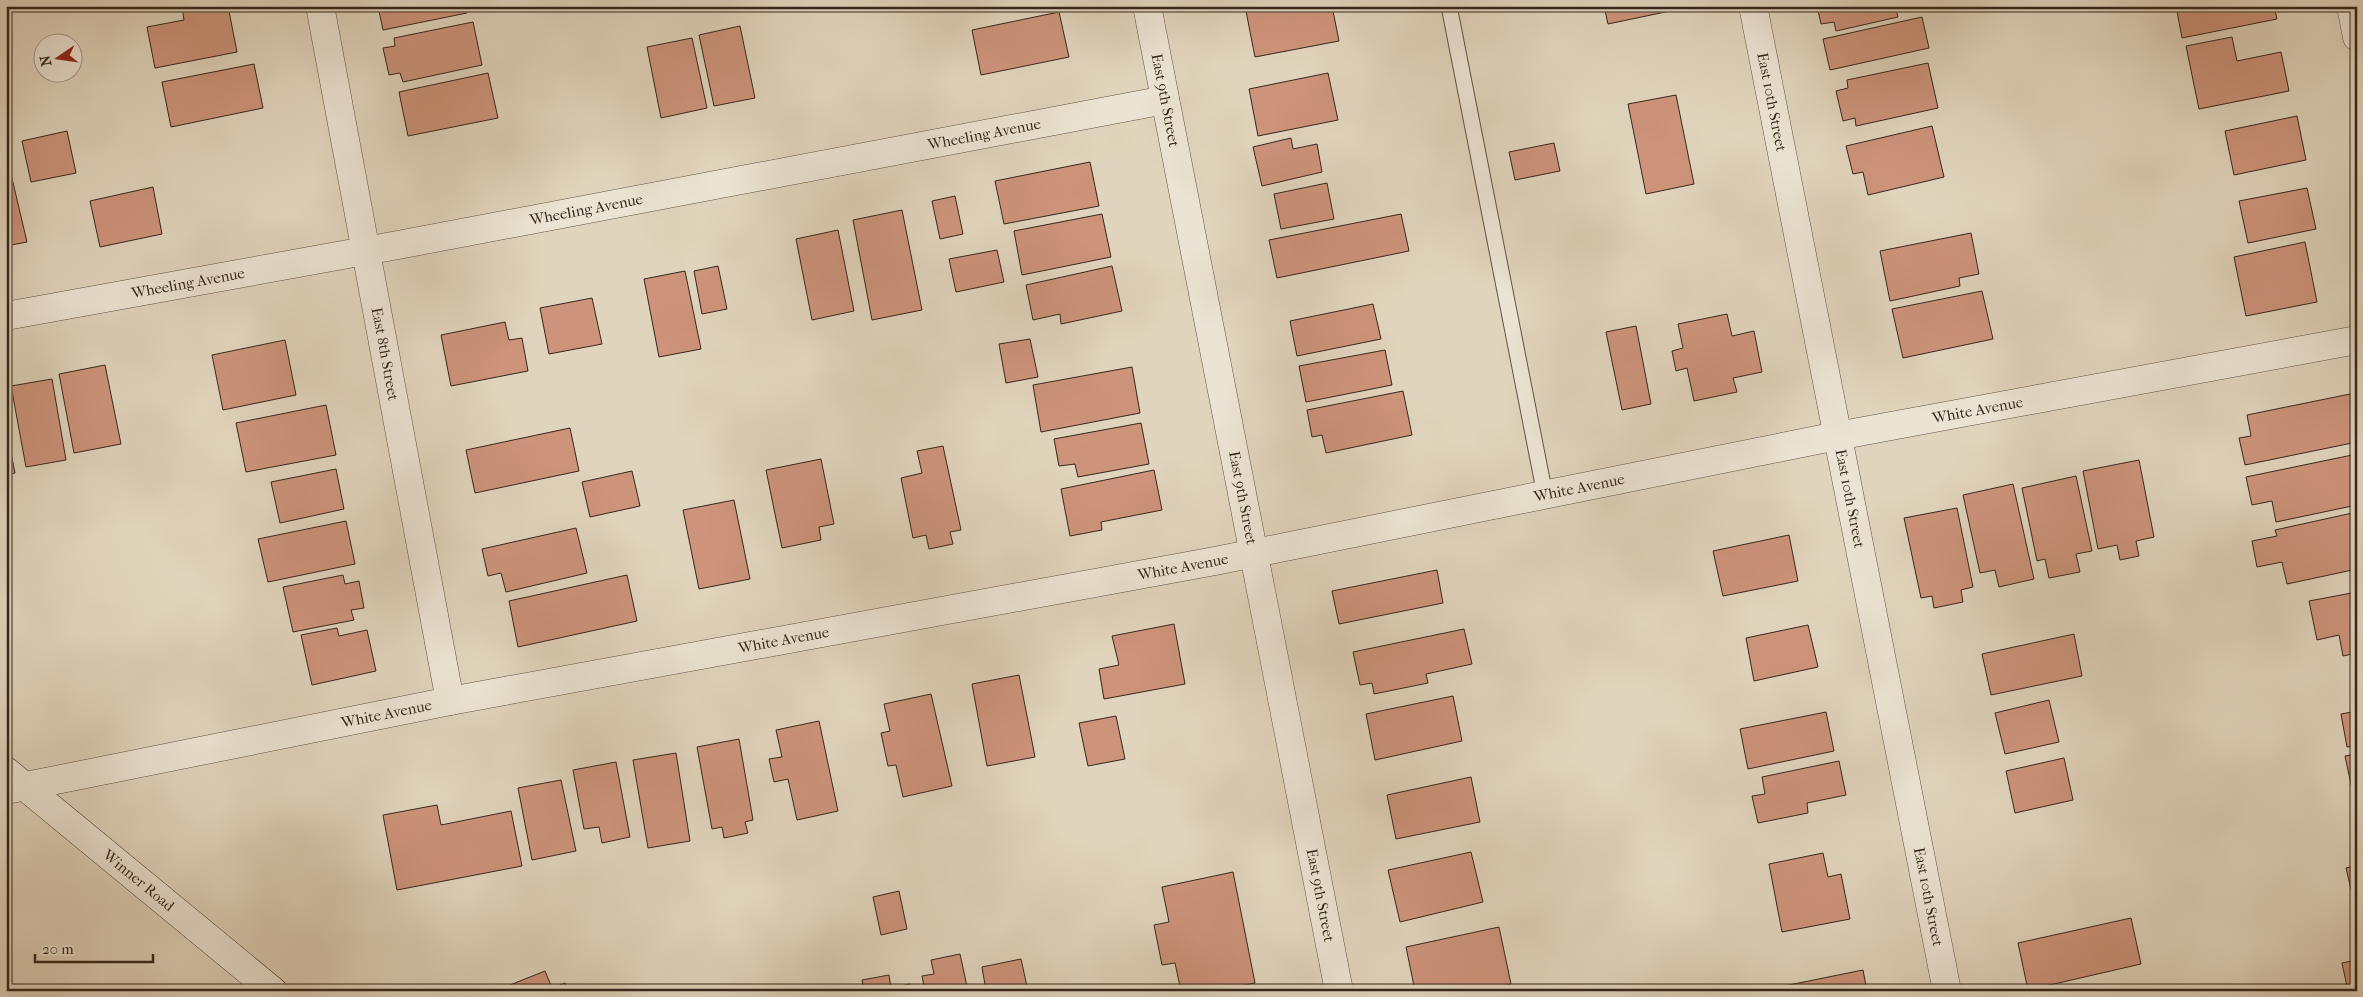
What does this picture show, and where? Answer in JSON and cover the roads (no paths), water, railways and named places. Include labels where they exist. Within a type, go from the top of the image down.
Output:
[{"type":"street","name":"East 8th Street","points":[[320,6],[450,701]]},
{"type":"street","name":"East 9th Street","points":[[1147,6],[1340,991]]},
{"type":"street","name":"East 10th Street","points":[[1753,6],[1947,991]]},
{"type":"street","points":[[2351,6],[2357,37]]},
{"type":"street","name":"Wheeling Avenue","points":[[6,316],[1165,100]]},
{"type":"street","name":"White Avenue","points":[[12,782],[1254,553],[1837,436],[2357,340]]},
{"type":"street","name":"Winner Road","points":[[12,782],[273,991]]},
{"type":"lane","points":[[1449,6],[1545,495]]}]
